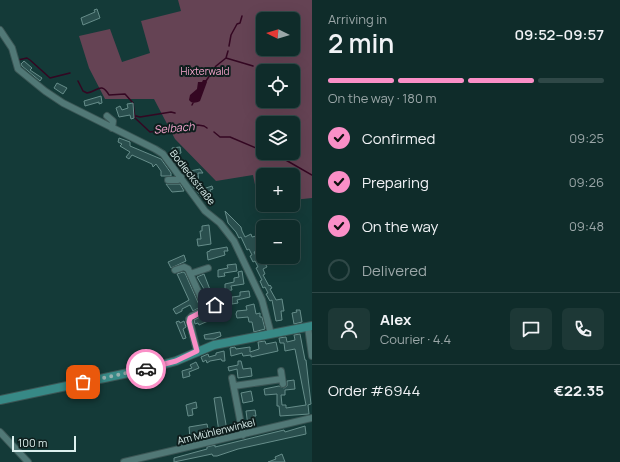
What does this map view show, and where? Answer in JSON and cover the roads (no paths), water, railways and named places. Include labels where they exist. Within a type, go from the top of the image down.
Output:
[{"type":"main road","points":[[0,400],[147,369],[176,361],[214,345],[310,326]]},
{"type":"street","name":"Bodieckstraße","points":[[0,30],[12,48],[18,69],[25,76],[56,99],[160,152],[205,211],[220,223],[234,241],[262,300],[271,334]]},
{"type":"street","points":[[107,116],[113,121],[112,128]]},
{"type":"street","points":[[168,180],[178,180],[181,178]]},
{"type":"street","points":[[175,270],[185,267],[190,274],[206,309]]},
{"type":"street","points":[[190,274],[208,268]]},
{"type":"street","points":[[197,351],[189,319],[191,316],[215,305]]},
{"type":"street","points":[[310,326],[312,356]]},
{"type":"street","points":[[234,386],[283,382],[281,371]]},
{"type":"street","points":[[232,378],[243,435]]},
{"type":"street","name":"Am Mühlenwinkel","points":[[124,462],[312,418]]},
{"type":"street","points":[[0,432],[28,462]]},
{"type":"waterway","points":[[229,46],[231,35],[237,24],[240,23],[242,16]]},
{"type":"waterway","points":[[226,58],[228,51]]},
{"type":"waterway","name":"Selbach","points":[[18,60],[27,58],[50,78],[70,73]]},
{"type":"waterway","points":[[226,58],[253,66]]},
{"type":"waterway","points":[[206,81],[216,66],[226,58]]},
{"type":"waterway","name":"Selbach","points":[[78,81],[83,91],[87,93],[101,88],[104,89],[109,95],[125,94],[133,103],[135,118],[150,132],[198,125],[207,128]]},
{"type":"waterway","points":[[136,116],[140,117],[171,112],[175,113]]},
{"type":"waterway","name":"Selbach","points":[[214,132],[220,137],[230,137],[256,148]]},
{"type":"waterway","name":"Selbach","points":[[286,160],[312,175]]},
{"type":"park label","name":"Hixterwald","points":[[205,71]]}]
